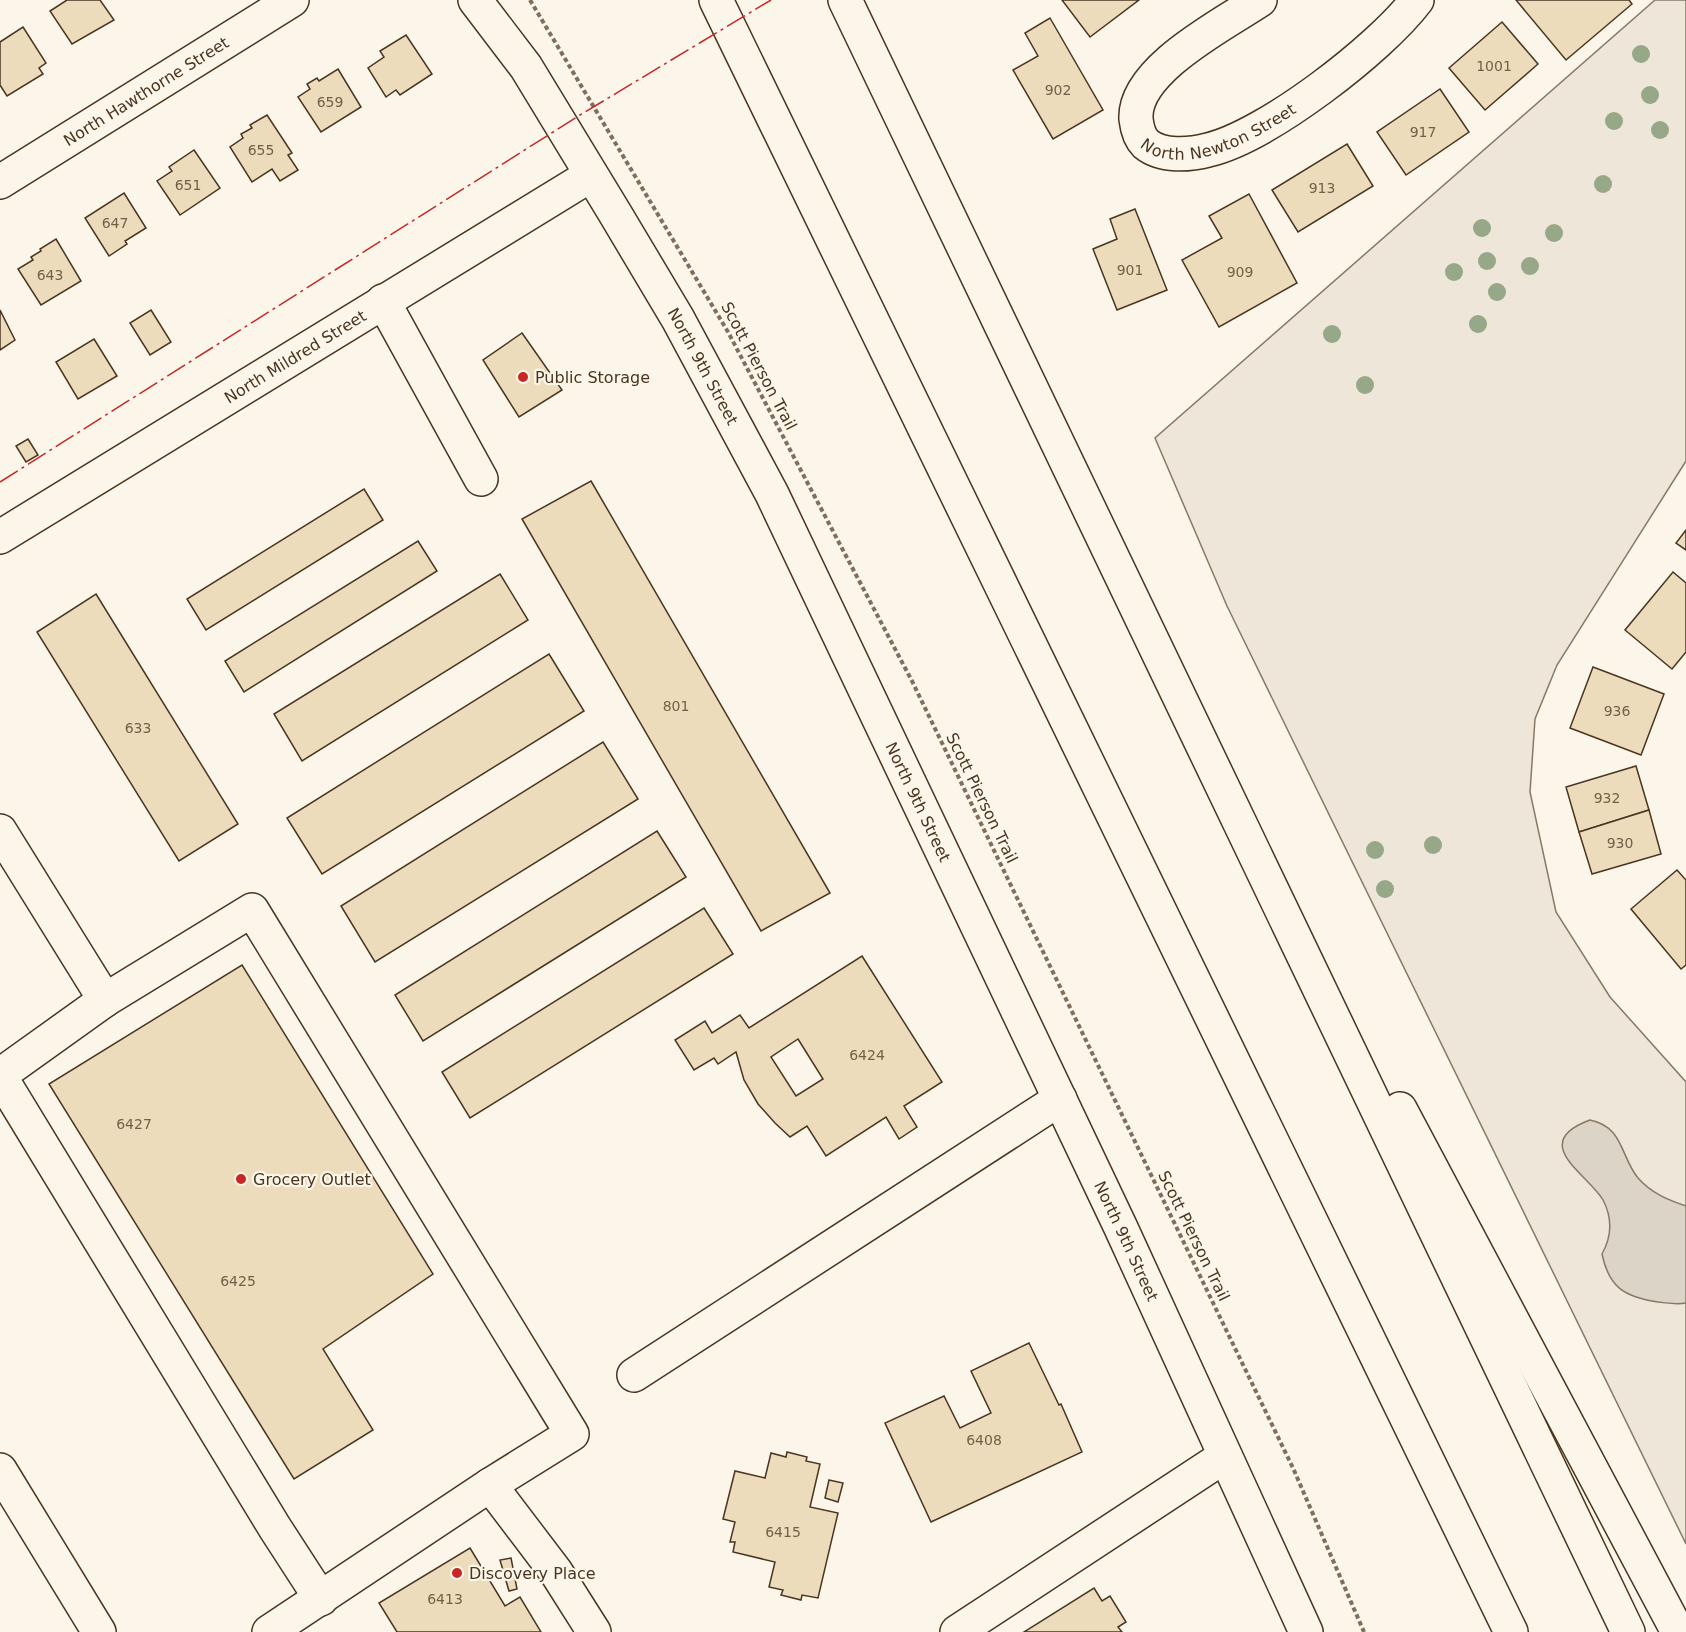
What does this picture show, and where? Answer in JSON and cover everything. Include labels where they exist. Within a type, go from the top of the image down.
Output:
[{"type":"main road","name":"North Hawthorne Street","points":[[0,182],[292,0]]},
{"type":"main road","name":"North 9th Street","points":[[475,0],[512,46],[678,318],[772,494],[1060,1099],[1306,1632]]},
{"type":"main road","points":[[716,0],[1511,1632]]},
{"type":"main road","points":[[845,0],[1628,1632]]},
{"type":"main road","name":"North Newton Street","points":[[1260,0],[1167,64],[1148,83],[1136,112],[1137,128],[1142,140],[1152,148],[1174,153],[1208,150],[1256,130],[1364,54],[1417,0]]},
{"type":"main road","name":"North Mildred Street","points":[[0,537],[591,175]]},
{"type":"main road","points":[[383,301],[481,479]]},
{"type":"main road","points":[[1150,638],[1678,1632]]},
{"type":"main road","points":[[0,831],[105,1000]]},
{"type":"main road","points":[[268,1632],[321,1599],[490,1485],[572,1434],[252,910],[105,1000],[0,1076],[275,1528],[321,1599]]},
{"type":"main road","points":[[634,1375],[1060,1099]]},
{"type":"main road","points":[[957,1632],[1226,1456]]},
{"type":"main road","points":[[0,1470],[99,1632]]},
{"type":"main road","points":[[490,1485],[556,1572],[594,1632]]},
{"type":"path","name":"Scott Pierson Trail","points":[[530,0],[728,332],[913,683],[1293,1468],[1364,1632]]},
{"type":"shaded area","points":[[1655,0],[1686,0],[1686,461],[1557,665],[1535,719],[1530,792],[1556,912],[1610,997],[1686,1082],[1686,1544],[1227,606],[1155,438]]},
{"type":"shaded area","points":[[1590,1120],[1609,1129],[1615,1136],[1632,1169],[1648,1188],[1686,1206],[1686,1303],[1668,1303],[1636,1297],[1620,1289],[1609,1275],[1602,1254],[1608,1241],[1610,1227],[1606,1207],[1596,1190],[1576,1170],[1563,1149],[1563,1139],[1572,1129]]},
{"type":"building","points":[[67,0],[100,0],[114,20],[72,44],[50,11]]},
{"type":"building","points":[[1062,0],[1139,0],[1090,37]]},
{"type":"building","points":[[1516,0],[1629,0],[1632,4],[1566,60]]},
{"type":"building","points":[[1050,18],[1103,110],[1053,139],[1013,70],[1038,56],[1025,33]]},
{"type":"building","points":[[1502,22],[1538,64],[1485,110],[1449,68]]},
{"type":"building","points":[[23,27],[46,63],[39,68],[43,74],[7,96],[0,85],[0,42]]},
{"type":"building","points":[[406,35],[432,74],[400,95],[396,90],[386,97],[368,68],[384,57],[380,51]]},
{"type":"building","points":[[338,69],[361,107],[321,132],[298,97],[310,89],[307,84],[317,78],[319,81]]},
{"type":"building","points":[[1440,89],[1469,132],[1406,175],[1377,132]]},
{"type":"building","points":[[267,115],[292,153],[288,155],[298,170],[280,181],[272,169],[252,182],[230,147],[243,138],[241,134],[252,128],[250,125]]},
{"type":"building","points":[[1347,144],[1373,186],[1298,232],[1272,190]]},
{"type":"building","points":[[194,150],[220,188],[180,215],[157,181],[172,171],[169,167]]},
{"type":"building","points":[[124,193],[146,228],[125,241],[127,244],[109,256],[85,218]]},
{"type":"building","points":[[1249,194],[1297,283],[1219,327],[1182,260],[1222,238],[1209,216]]},
{"type":"building","points":[[1135,209],[1167,290],[1117,310],[1093,249],[1117,239],[1110,219]]},
{"type":"building","points":[[56,239],[81,281],[41,305],[18,269],[33,260],[31,257]]},
{"type":"building","points":[[0,310],[15,340],[0,350]]},
{"type":"building","points":[[151,310],[171,342],[150,355],[130,323]]},
{"type":"building","name":"Public Storage","points":[[522,333],[562,390],[519,417],[483,360]]},
{"type":"building","points":[[94,339],[117,376],[78,399],[56,362]]},
{"type":"building","points":[[28,439],[38,455],[26,462],[16,446]]},
{"type":"building","points":[[591,481],[830,893],[761,931],[522,519]]},
{"type":"building","points":[[364,489],[383,520],[206,630],[187,599]]},
{"type":"building","points":[[1686,530],[1686,550],[1676,543]]},
{"type":"building","points":[[418,541],[437,571],[244,692],[225,661]]},
{"type":"building","points":[[1673,572],[1686,583],[1686,652],[1672,669],[1625,630]]},
{"type":"building","points":[[500,574],[528,620],[302,761],[274,714]]},
{"type":"building","points":[[96,594],[238,824],[179,861],[37,632]]},
{"type":"building","points":[[549,654],[584,711],[322,874],[287,818]]},
{"type":"building","points":[[1593,667],[1664,694],[1641,755],[1570,728]]},
{"type":"building","points":[[603,742],[638,799],[375,962],[341,906]]},
{"type":"building","points":[[1636,766],[1649,810],[1579,832],[1566,787]]},
{"type":"building","points":[[1649,810],[1661,854],[1592,874],[1579,832]]},
{"type":"building","points":[[657,831],[686,877],[423,1041],[395,995]]},
{"type":"building","points":[[1677,870],[1686,880],[1686,965],[1681,969],[1631,909]]},
{"type":"building","points":[[704,908],[733,954],[470,1118],[442,1072]]},
{"type":"building","points":[[862,956],[942,1082],[904,1106],[917,1127],[899,1139],[886,1117],[826,1156],[807,1126],[790,1137],[758,1104],[744,1080],[736,1052],[718,1064],[714,1058],[694,1070],[675,1040],[705,1021],[712,1033],[740,1015],[749,1028]],"holes":[[[798,1039],[823,1079],[796,1096],[771,1057]]]},
{"type":"building","name":"Grocery Outlet","points":[[242,965],[433,1274],[323,1349],[373,1430],[294,1479],[49,1084]]},
{"type":"building","points":[[1029,1343],[1059,1405],[1061,1404],[1082,1452],[931,1522],[885,1423],[944,1396],[960,1428],[991,1413],[971,1371]]},
{"type":"building","points":[[787,1452],[807,1457],[806,1461],[820,1464],[810,1507],[838,1513],[818,1598],[802,1595],[801,1600],[781,1595],[783,1590],[769,1587],[775,1562],[733,1552],[735,1542],[730,1542],[735,1522],[723,1519],[735,1471],[765,1478],[771,1453],[786,1457]]},
{"type":"building","points":[[829,1480],[843,1483],[838,1502],[825,1498]]},
{"type":"building","name":"Discovery Place","points":[[470,1548],[505,1606],[520,1597],[541,1632],[397,1632],[379,1603]]},
{"type":"building","points":[[511,1558],[517,1589],[509,1591],[500,1560]]},
{"type":"building","points":[[1094,1588],[1102,1601],[1110,1596],[1126,1622],[1118,1627],[1122,1632],[1024,1632]]},
{"type":"power","points":[[0,482],[580,115],[771,0]]},
{"type":"place","name":"Public Storage","points":[[523,377]]},
{"type":"place","name":"Grocery Outlet","points":[[241,1179]]},
{"type":"place","name":"Discovery Place","points":[[457,1573]]}]
